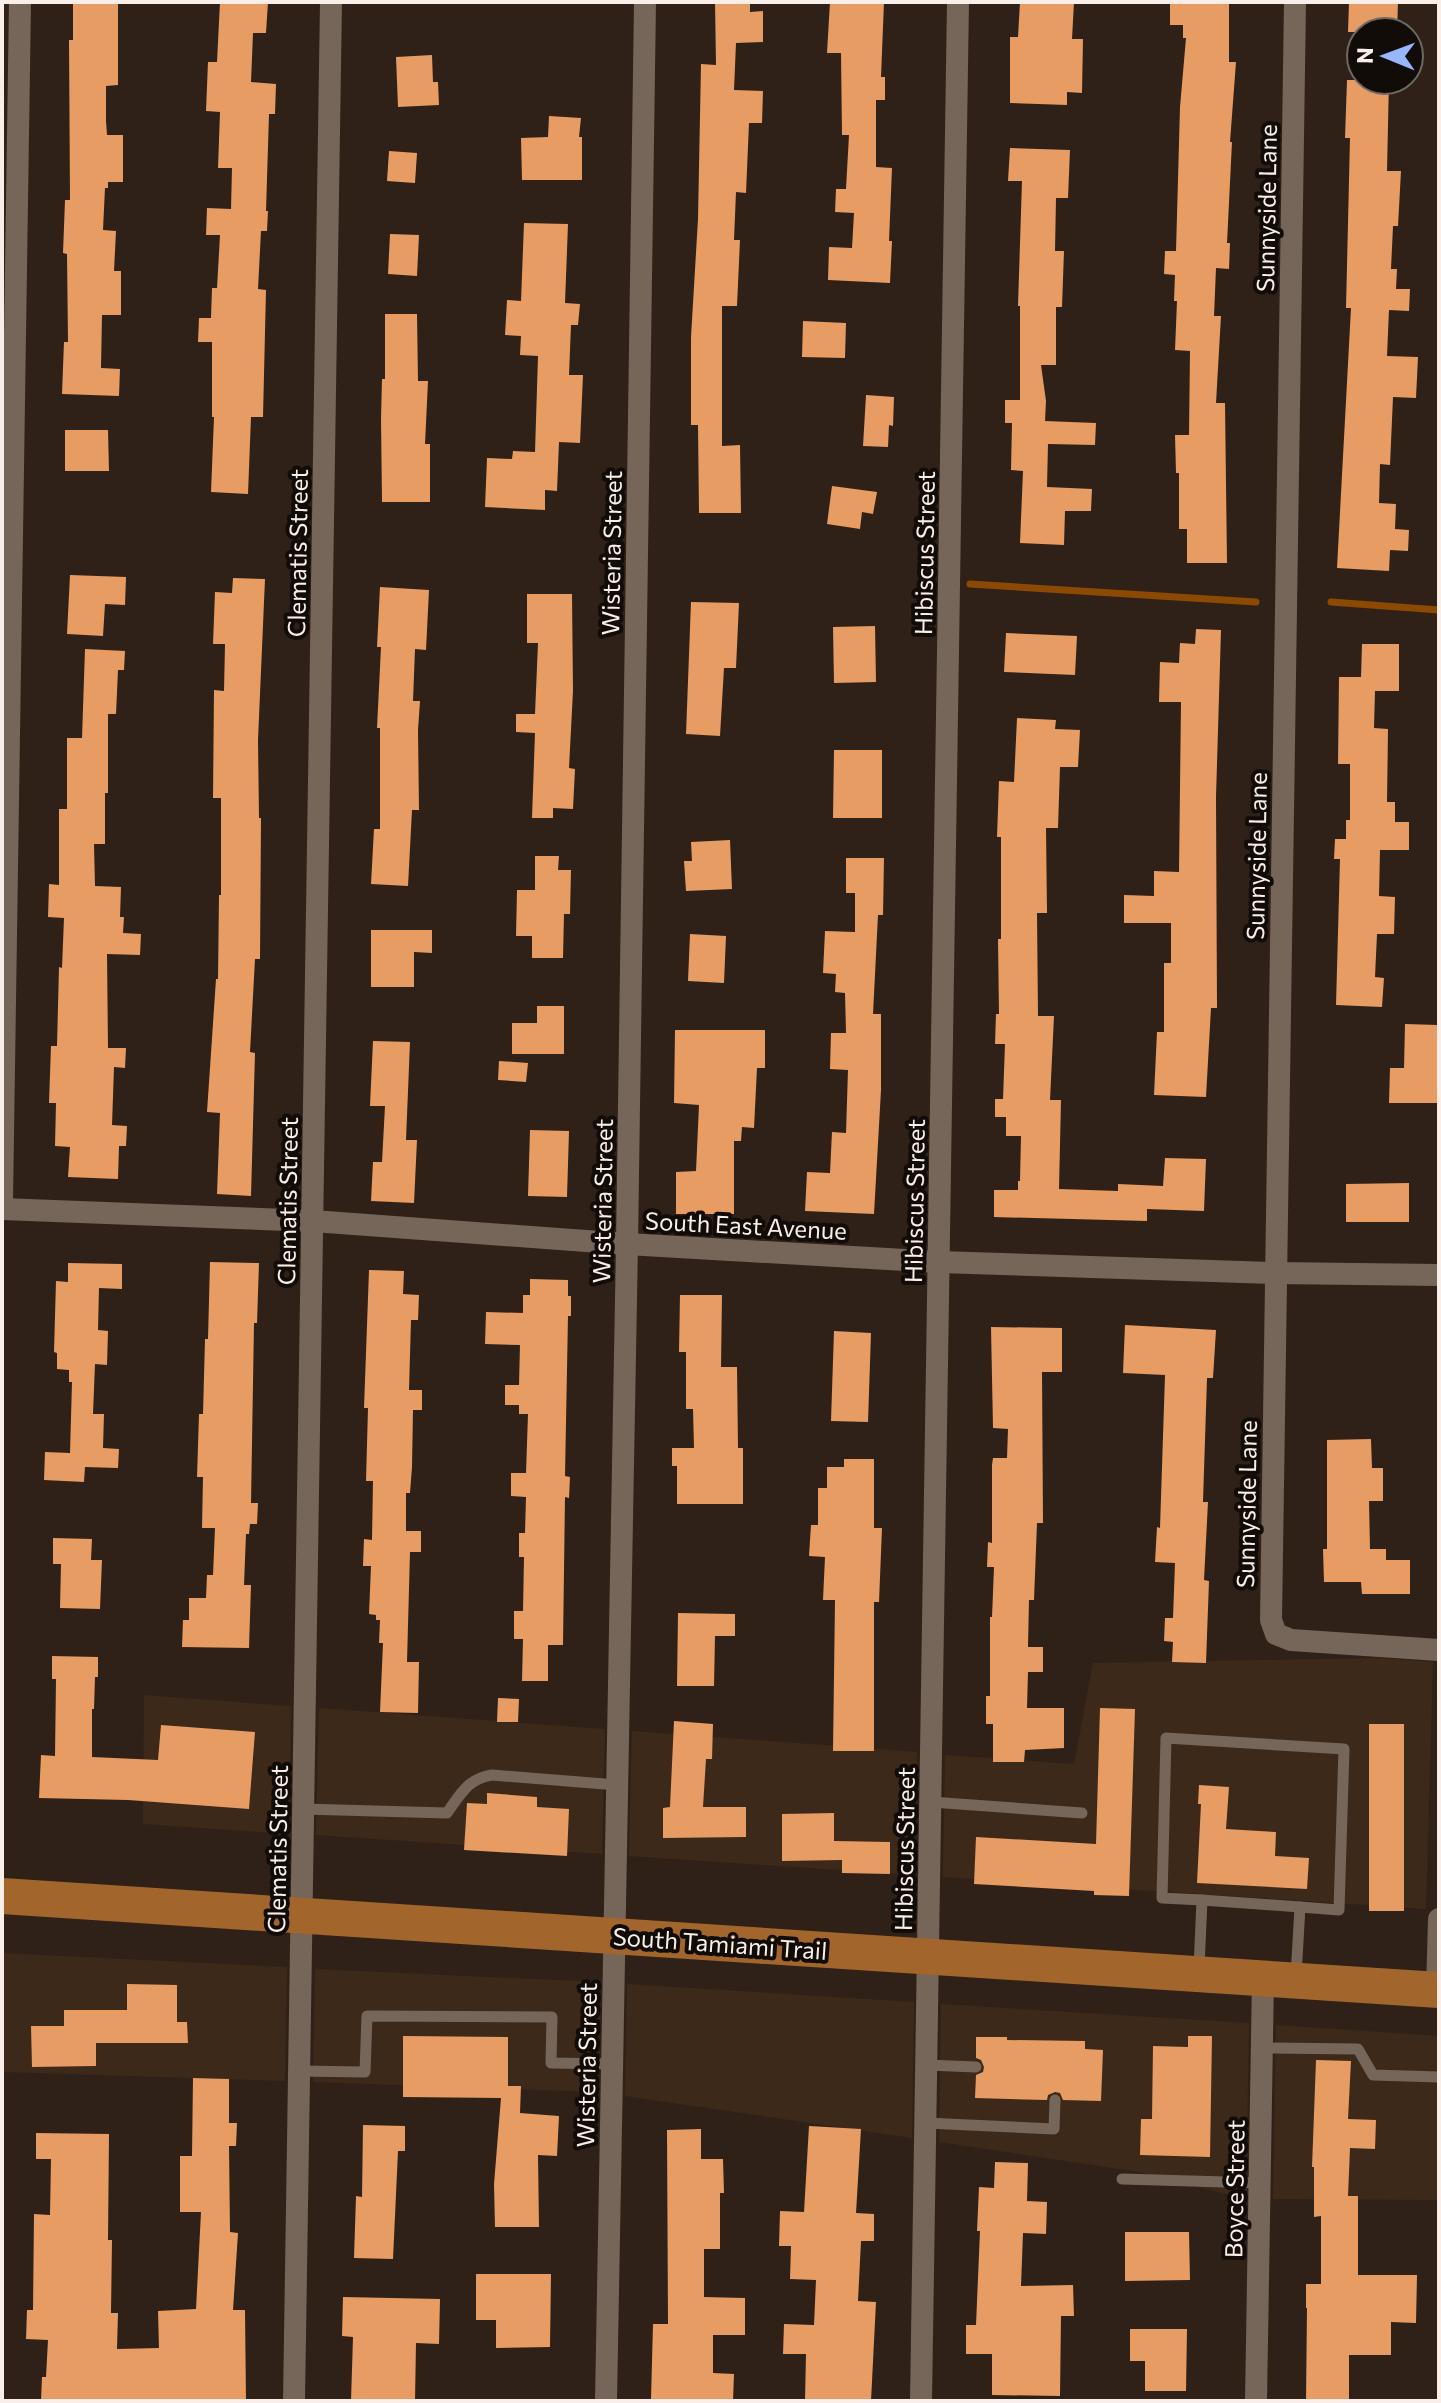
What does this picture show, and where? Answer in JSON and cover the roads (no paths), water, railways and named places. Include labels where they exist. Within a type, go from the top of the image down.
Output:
[{"type":"main road","name":"South Tamiami Trail","points":[[2,1896],[1438,1990]]},
{"type":"street","points":[[2,1201],[8,525],[20,2]]},
{"type":"street","name":"Clematis Street","points":[[294,2401],[331,2]]},
{"type":"street","name":"Wisteria Street","points":[[606,2401],[645,2]]},
{"type":"street","name":"Hibiscus Street","points":[[921,2401],[958,2]]},
{"type":"street","name":"Sunnyside Lane","points":[[1295,2],[1271,1620],[1276,1634],[1291,1640],[1439,1650]]},
{"type":"street","name":"South East Avenue","points":[[2,1209],[313,1221],[627,1244],[939,1262],[1439,1275]]},
{"type":"street","points":[[1438,1990],[1439,1919]]},
{"type":"street","name":"Boyce Street","points":[[1256,2401],[1262,2048],[1280,1979]]},
{"type":"lane","points":[[1166,1738],[1344,1749],[1339,1910],[1300,1907],[1162,1898],[1166,1738]]},
{"type":"lane","points":[[303,1809],[447,1813],[478,1777],[492,1775],[617,1785]]},
{"type":"lane","points":[[931,1802],[1082,1813]]},
{"type":"lane","points":[[1199,1974],[1202,1900]]},
{"type":"lane","points":[[1280,1979],[1300,1907]]},
{"type":"lane","points":[[299,2071],[365,2072],[367,2016],[552,2017],[551,2063],[612,2064]]},
{"type":"lane","points":[[1262,2048],[1358,2049],[1373,2075],[1439,2077]]},
{"type":"lane","points":[[927,2065],[976,2067]]},
{"type":"lane","points":[[926,2123],[1054,2129],[1055,2100]]},
{"type":"lane","points":[[1122,2179],[1260,2183]]},
{"type":"waterway","points":[[970,584],[1256,602]]},
{"type":"waterway","points":[[1331,602],[1439,610]]}]
